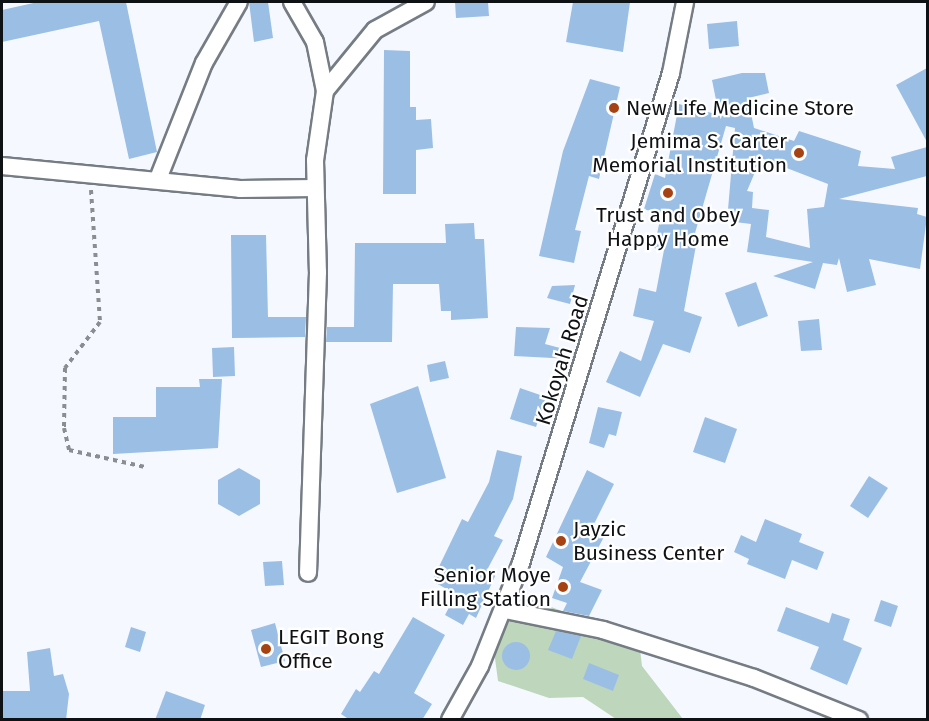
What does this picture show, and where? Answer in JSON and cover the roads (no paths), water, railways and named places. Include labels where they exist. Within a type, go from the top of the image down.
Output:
[{"type":"street","points":[[158,179],[204,63],[239,2]]},
{"type":"street","points":[[292,2],[315,42],[325,92],[315,188],[318,272],[308,573]]},
{"type":"street","points":[[325,92],[375,30],[426,2]]},
{"type":"street","name":"Kokoyah Road","points":[[450,720],[505,609],[586,364],[672,73],[685,2]]},
{"type":"street","points":[[2,166],[90,171],[252,190],[315,188]]},
{"type":"street","points":[[505,609],[603,630],[859,720]]},
{"type":"place","name":"New Life Medicine Store","points":[[614,108]]},
{"type":"place","name":"Jemima S. Carter Memorial Institution","points":[[799,153]]},
{"type":"place","name":"Trust and Obey Happy Home","points":[[668,193]]},
{"type":"place","name":"Jayzic Business Center","points":[[561,541]]},
{"type":"place","name":"Senior Moye Filling Station","points":[[563,587]]},
{"type":"place","name":"LEGIT Bong Office","points":[[266,649]]}]
